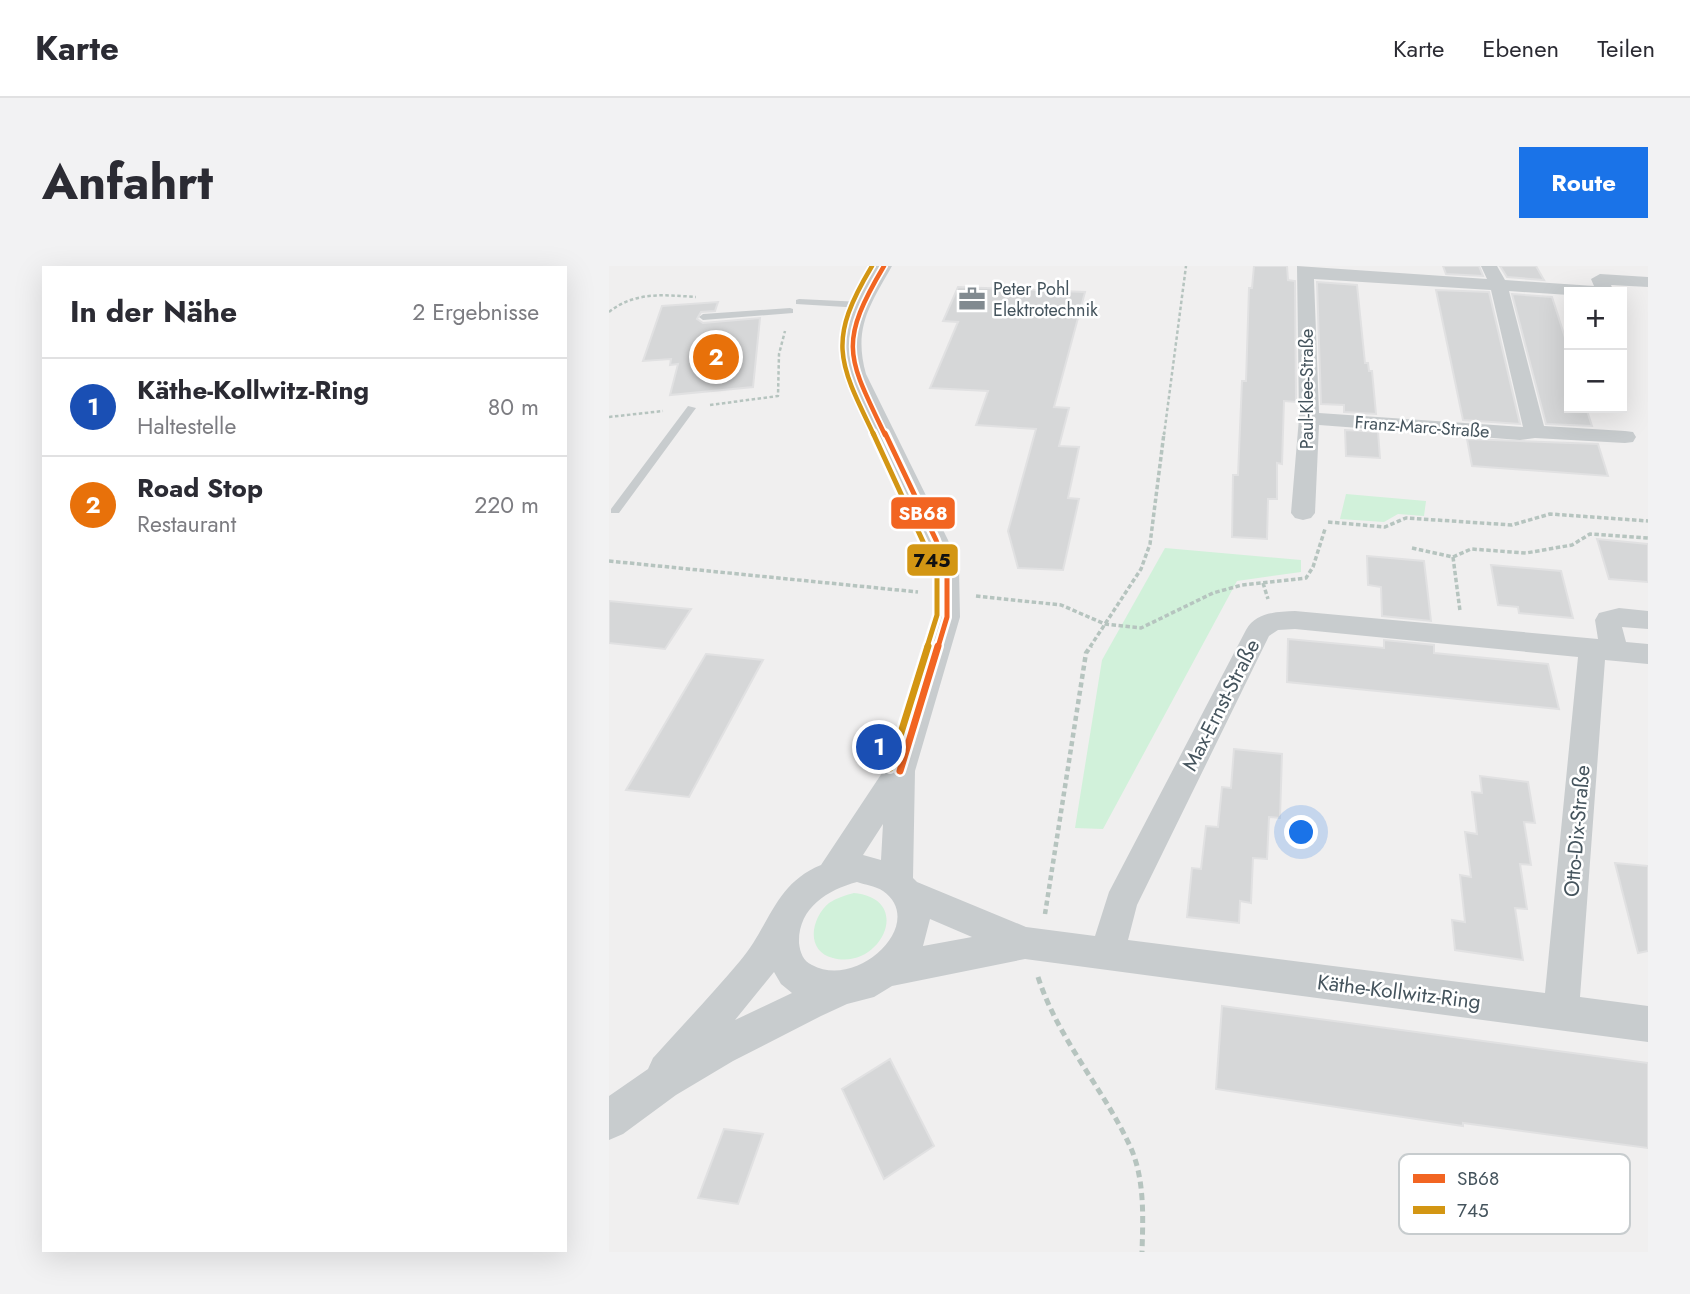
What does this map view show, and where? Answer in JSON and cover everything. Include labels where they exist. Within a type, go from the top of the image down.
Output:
[{"type":"street","points":[[834,872],[900,771],[947,617],[949,595],[947,570],[936,540],[856,374],[849,354],[852,325],[884,266]]},
{"type":"street","points":[[1305,270],[1493,275],[1605,292],[1600,279],[1648,282]]},
{"type":"street","name":"Paul-Klee-Straße","points":[[1303,513],[1308,418],[1305,270]]},
{"type":"street","points":[[1493,275],[1535,432]]},
{"type":"street","name":"Franz-Marc-Straße","points":[[1308,418],[1520,434],[1535,432],[1625,437]]},
{"type":"street","points":[[1603,650],[1608,620],[1619,617],[1648,620]]},
{"type":"street","name":"Max-Ernst-Straße","points":[[1107,954],[1121,903],[1259,630],[1272,621],[1296,620],[1648,654]]},
{"type":"street","name":"Otto-Dix-Straße","points":[[1562,1013],[1603,650]]},
{"type":"street","points":[[609,1120],[654,1085],[793,1010],[839,990],[865,984],[887,970],[903,952],[913,933],[915,912],[903,886],[900,771]]},
{"type":"street","points":[[654,1085],[754,971],[781,932],[787,913],[799,895],[815,882],[834,872],[857,868],[879,870],[903,886]]},
{"type":"street","name":"Käthe-Kollwitz-Ring","points":[[903,886],[1032,944],[1648,1024]]},
{"type":"street","points":[[781,932],[782,954],[793,974],[813,986],[839,990]]},
{"type":"street","name":"Käthe-Kollwitz-Ring","points":[[887,970],[1032,944]]},
{"type":"lane","points":[[799,302],[862,305]]},
{"type":"lane","points":[[703,317],[790,311]]},
{"type":"lane","points":[[615,511],[691,408]]},
{"type":"path","points":[[1142,1252],[1143,1212],[1139,1176],[1130,1147],[1048,1008],[1035,969],[1032,944],[1086,653],[1140,569],[1150,544],[1185,266]]},
{"type":"path","points":[[609,417],[778,396],[779,354],[790,311]]},
{"type":"path","points":[[1303,513],[1329,522],[1385,527],[1406,518],[1512,525],[1550,514],[1648,521]]},
{"type":"path","points":[[609,561],[1061,605],[1105,624],[1141,628],[1213,593],[1242,585],[1306,578],[1313,567],[1329,522]]},
{"type":"path","points":[[1412,548],[1453,557],[1471,549],[1526,553],[1572,545],[1590,534],[1648,538]]},
{"type":"path","points":[[1453,557],[1462,620]]},
{"type":"green space","points":[[1346,494],[1426,501],[1424,516],[1398,514],[1384,522],[1340,519]]},
{"type":"green space","points":[[1165,548],[1301,560],[1301,572],[1237,581],[1103,829],[1075,828],[1102,660]]},
{"type":"green space","points":[[854,893],[873,898],[883,908],[887,920],[884,933],[876,945],[865,954],[850,959],[833,958],[818,949],[814,934],[815,925],[829,903]]},
{"type":"building","points":[[1254,266],[1287,266],[1288,280],[1295,281],[1296,402],[1284,401],[1282,464],[1277,463],[1277,499],[1268,499],[1267,539],[1232,537],[1233,475],[1238,475],[1242,381],[1246,381],[1249,288],[1252,288]]},
{"type":"building","points":[[1443,266],[1479,266],[1483,276],[1446,274]]},
{"type":"building","points":[[1500,266],[1536,266],[1544,280],[1507,277]]},
{"type":"building","points":[[1317,282],[1357,285],[1365,363],[1368,363],[1369,371],[1372,371],[1376,414],[1344,412],[1344,405],[1321,404]]},
{"type":"building","points":[[958,287],[1085,292],[1054,407],[1069,408],[1059,446],[1079,447],[1068,498],[1079,499],[1063,570],[1018,568],[1008,531],[1036,429],[976,425],[988,391],[930,388],[958,322],[943,321]]},
{"type":"building","points":[[1436,290],[1489,292],[1520,424],[1463,420]]},
{"type":"building","points":[[1512,294],[1552,297],[1564,334],[1564,413],[1588,413],[1592,426],[1546,424]]},
{"type":"building","points":[[718,302],[715,311],[701,312],[697,319],[703,323],[760,318],[753,387],[670,395],[678,364],[670,365],[671,359],[643,361],[662,306]]},
{"type":"building","points":[[1345,430],[1378,432],[1380,458],[1346,456]]},
{"type":"building","points":[[1467,439],[1598,444],[1608,476],[1472,466]]},
{"type":"building","points":[[1597,539],[1648,544],[1648,582],[1609,579]]},
{"type":"building","points":[[1367,556],[1424,561],[1431,621],[1382,616],[1381,587],[1368,585]]},
{"type":"building","points":[[1491,565],[1561,571],[1573,618],[1519,613],[1518,607],[1498,605]]},
{"type":"building","points":[[609,601],[691,609],[665,649],[609,643]]},
{"type":"building","points":[[1288,639],[1384,648],[1384,640],[1434,645],[1434,653],[1548,664],[1559,709],[1287,682]]},
{"type":"building","points":[[706,654],[763,660],[689,797],[626,790]]},
{"type":"building","points":[[1234,749],[1282,754],[1280,818],[1269,817],[1267,859],[1253,858],[1251,903],[1240,901],[1239,923],[1187,917],[1192,868],[1201,869],[1206,826],[1218,827],[1222,787],[1231,788]]},
{"type":"building","points":[[1480,776],[1528,782],[1535,823],[1524,822],[1531,865],[1520,864],[1527,909],[1515,908],[1523,960],[1455,950],[1452,920],[1465,922],[1460,875],[1471,877],[1465,832],[1477,834],[1472,792],[1482,793]]},
{"type":"building","points":[[1615,863],[1648,866],[1648,951],[1638,953]]},
{"type":"building","points":[[1222,1006],[1648,1063],[1648,1148],[1463,1123],[1463,1126],[1216,1089]]},
{"type":"building","points":[[890,1059],[934,1146],[884,1179],[842,1089]]},
{"type":"building","points":[[724,1129],[763,1134],[738,1204],[698,1198]]},
{"type":"transit line","name":"745","points":[[872,266],[845,320],[841,347],[843,362],[847,379],[937,572],[937,615],[890,768]]},
{"type":"transit line","name":"SB68","points":[[884,266],[857,317],[852,343],[856,374],[936,540],[947,570],[947,617],[900,771]]},
{"type":"place","name":"Peter Pohl Elektrotechnik","points":[[972,299]]},
{"type":"place","name":"Road Stop","points":[[716,357]]},
{"type":"place","name":"Käthe-Kollwitz-Ring","points":[[879,747]]}]
